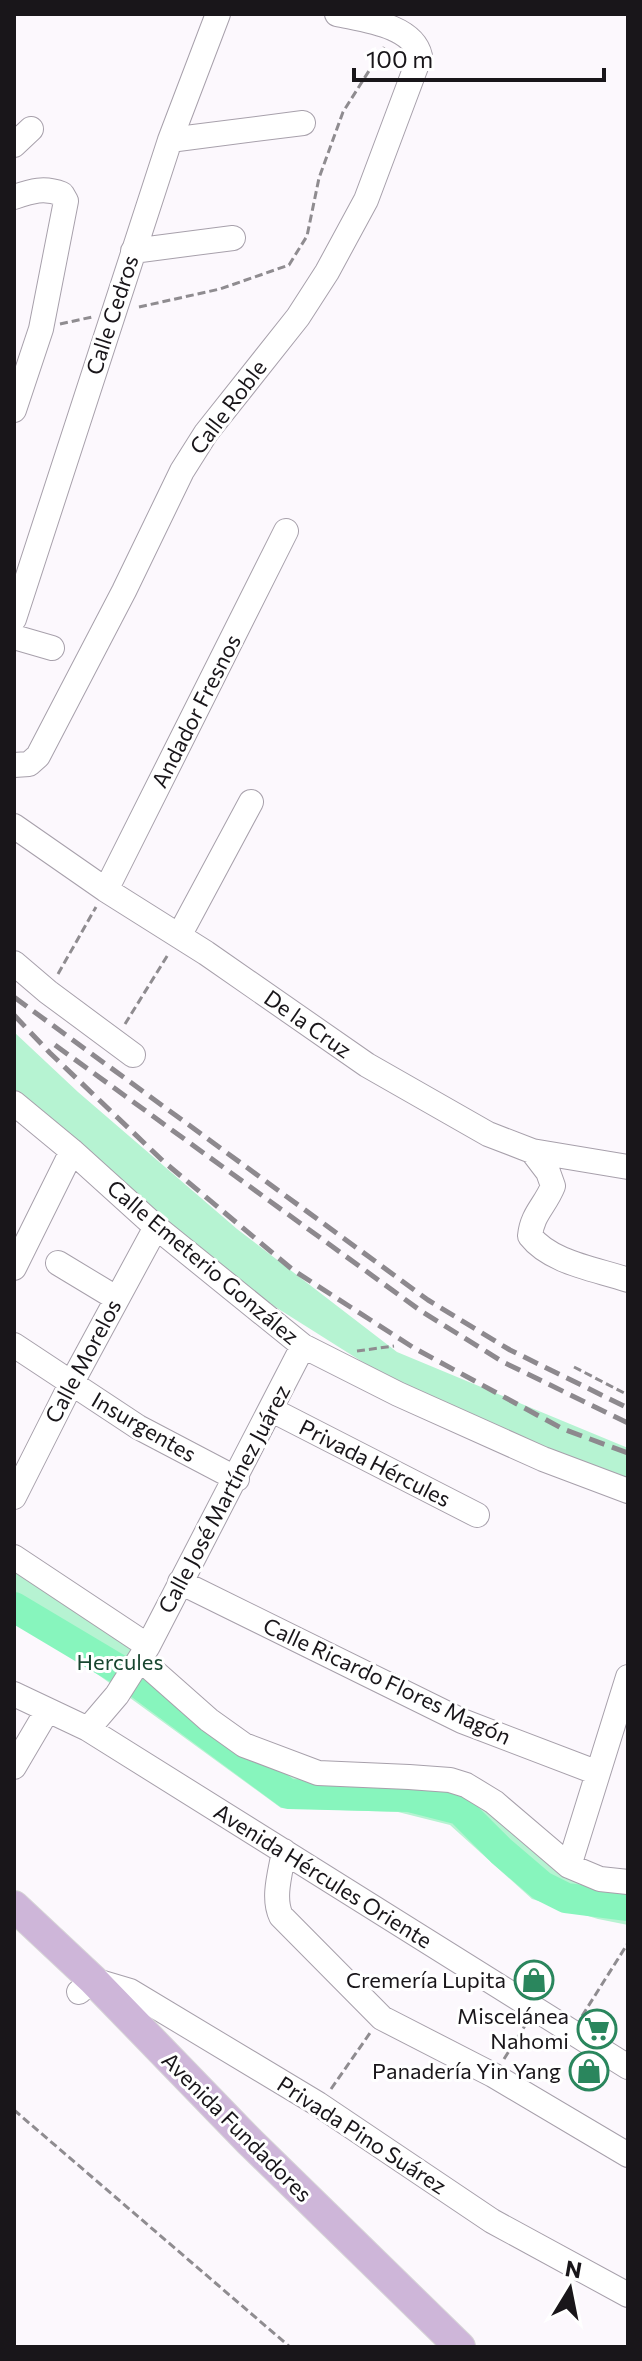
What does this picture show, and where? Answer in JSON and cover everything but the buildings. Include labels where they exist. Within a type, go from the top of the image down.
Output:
[{"type":"main road","name":"Avenida Fundadores","points":[[14,1906],[86,1986],[392,2305],[439,2347]]},
{"type":"main road","name":"Avenida Fundadores","points":[[14,1930],[86,1986],[460,2347]]},
{"type":"street","name":"Calle Cedros","points":[[14,619],[170,140],[218,14]]},
{"type":"street","name":"Calle Roble","points":[[14,765],[29,764],[38,756],[182,471],[206,433],[298,317],[327,272],[366,200],[420,56],[418,47],[409,37],[337,14]]},
{"type":"street","points":[[170,140],[303,123]]},
{"type":"street","points":[[14,197],[49,189],[62,194],[66,201],[41,329],[14,410]]},
{"type":"street","points":[[133,251],[233,238]]},
{"type":"street","name":"Andador Fresnos","points":[[106,890],[286,531]]},
{"type":"street","points":[[14,637],[52,648]]},
{"type":"street","points":[[179,936],[251,802]]},
{"type":"street","name":"De la Cruz","points":[[14,826],[367,1065],[488,1134],[532,1151],[628,1167]]},
{"type":"street","points":[[14,963],[123,1048]]},
{"type":"street","name":"Calle Emeterio González","points":[[14,1103],[156,1227],[303,1346],[398,1394],[514,1446],[628,1491]]},
{"type":"street","points":[[14,1268],[72,1151]]},
{"type":"street","points":[[532,1151],[548,1172],[553,1186],[548,1200],[531,1220],[530,1236],[538,1246],[558,1257],[628,1280]]},
{"type":"street","name":"Calle Morelos","points":[[14,1497],[156,1227]]},
{"type":"street","points":[[58,1263],[116,1298]]},
{"type":"street","name":"Insurgentes","points":[[14,1345],[138,1427],[237,1479]]},
{"type":"street","name":"Calle José Martínez Juárez","points":[[88,1729],[117,1695],[141,1659],[237,1479],[303,1346]]},
{"type":"street","name":"Privada Hércules","points":[[272,1410],[477,1515]]},
{"type":"street","points":[[14,1557],[141,1659],[209,1720],[244,1745],[318,1773],[450,1780],[466,1785],[494,1802],[569,1866],[600,1879],[628,1882]]},
{"type":"street","name":"Calle Ricardo Flores Magón","points":[[180,1582],[462,1721],[598,1773]]},
{"type":"street","points":[[569,1866],[628,1677]]},
{"type":"street","name":"Avenida Hércules Oriente","points":[[14,1694],[88,1729],[628,2067]]},
{"type":"street","points":[[14,1767],[47,1711]]},
{"type":"street","points":[[284,1851],[277,1892],[281,1916],[382,2018],[493,2075],[628,2155]]},
{"type":"street","name":"Privada Pino Suárez","points":[[86,1986],[130,1991],[318,2104],[492,2221],[628,2295]]},
{"type":"path","points":[[48,992],[106,890]]},
{"type":"path","points":[[123,1048],[179,936]]},
{"type":"path","points":[[359,1358],[349,1352],[394,1346]]},
{"type":"path","points":[[574,1367],[628,1395]]},
{"type":"path","points":[[572,2033],[628,1943]]},
{"type":"path","points":[[493,2075],[535,2010]]},
{"type":"path","points":[[318,2104],[382,2018]]},
{"type":"path","points":[[14,2110],[290,2347]]},
{"type":"green space","points":[[14,1032],[78,1092],[237,1229],[397,1352],[628,1448],[628,1483],[539,1448],[380,1373],[247,1289],[14,1090]]},
{"type":"green space","name":"Hercules","points":[[14,1571],[136,1644],[266,1759],[472,1796],[551,1866],[628,1882],[628,1925],[532,1899],[450,1825],[398,1812],[281,1808],[56,1644],[14,1623]]},
{"type":"waterway","points":[[14,1607],[123,1672],[288,1794],[409,1797],[460,1810],[542,1886],[566,1898],[628,1906]]},
{"type":"railway","points":[[14,997],[428,1300],[510,1350],[628,1408]]},
{"type":"railway","points":[[14,1015],[163,1161],[293,1270],[414,1348],[563,1429],[628,1453]]},
{"type":"railway","points":[[55,1045],[421,1311],[503,1362],[628,1423]]},
{"type":"place","name":"Cremería Lupita","points":[[534,1980]]},
{"type":"place","name":"Miscelánea Nahomi","points":[[597,2029]]},
{"type":"place","name":"Panadería Yin Yang","points":[[589,2071]]}]
